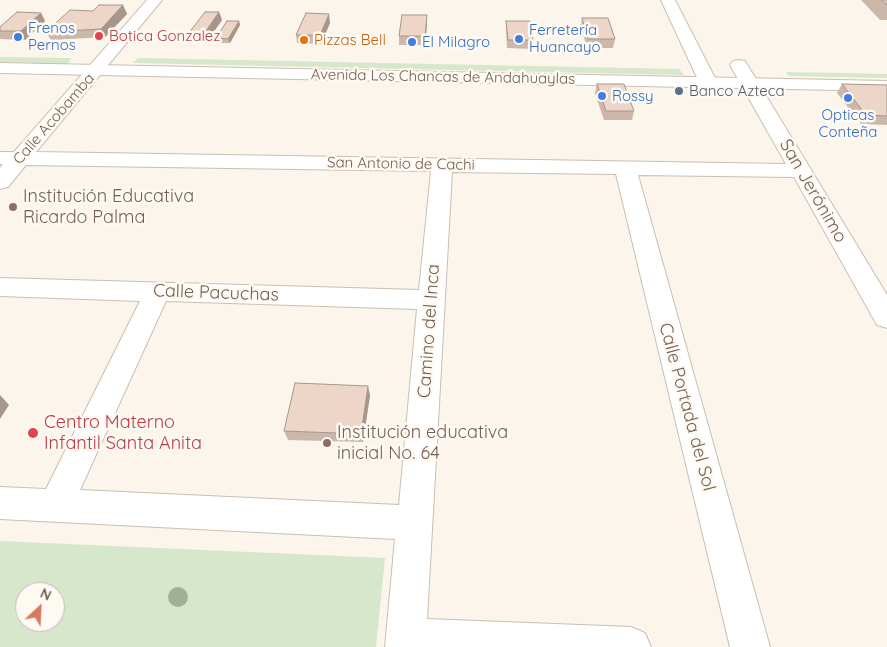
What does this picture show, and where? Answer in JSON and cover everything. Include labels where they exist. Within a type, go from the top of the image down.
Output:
[{"type":"street","name":"Calle Acobamba","points":[[0,182],[10,158],[96,70],[155,0]]},
{"type":"street","points":[[668,0],[708,82]]},
{"type":"street","name":"Avenida Los Chancas de Andahuaylas","points":[[0,53],[407,60]]},
{"type":"street","name":"Avenida Los Chancas de Andahuaylas","points":[[680,63],[887,86]]},
{"type":"street","name":"Avenida Los Chancas de Andahuaylas","points":[[0,68],[708,82],[748,71]]},
{"type":"street","name":"San Jerónimo","points":[[748,71],[801,170],[887,318]]},
{"type":"street","name":"San Antonio de Cachi","points":[[10,158],[801,170]]},
{"type":"street","name":"Camino del Inca","points":[[405,643],[442,165]]},
{"type":"street","name":"Calle Portada del Sol","points":[[625,168],[750,647]]},
{"type":"street","name":"Calle Pacuchas","points":[[0,287],[432,300]]},
{"type":"street","points":[[55,506],[158,292]]},
{"type":"street","points":[[0,503],[414,523]]},
{"type":"street","points":[[405,643],[631,647]]},
{"type":"green space","points":[[0,57],[71,58],[68,64],[0,62]]},
{"type":"green space","points":[[138,58],[679,69],[684,75],[133,63]]},
{"type":"green space","points":[[786,72],[887,74],[887,78],[789,76]]},
{"type":"green space","points":[[0,541],[385,558],[376,647],[0,647]]},
{"type":"building","points":[[99,5],[123,5],[101,29],[46,32],[70,10],[93,11]]},
{"type":"building","points":[[17,12],[41,13],[21,31],[0,31],[0,27]]},
{"type":"building","points":[[205,12],[219,12],[204,34],[188,34]]},
{"type":"building","points":[[306,13],[329,14],[320,35],[296,35]]},
{"type":"building","points":[[402,15],[427,15],[425,36],[399,36]]},
{"type":"building","points":[[582,18],[608,18],[615,39],[588,39]]},
{"type":"building","points":[[227,21],[239,21],[228,39],[216,38]]},
{"type":"building","points":[[506,21],[530,21],[533,40],[508,40]]},
{"type":"building","points":[[597,84],[624,84],[634,111],[606,111]]},
{"type":"building","points":[[842,84],[887,85],[887,116],[866,115]]},
{"type":"building","points":[[295,383],[368,386],[361,434],[284,431]]},
{"type":"place","name":"Botica Gonzalez","points":[[99,36]]},
{"type":"place","name":"Frenos Pernos","points":[[18,37]]},
{"type":"place","name":"Ferretería Huancayo","points":[[519,39]]},
{"type":"place","name":"Pizzas Bell","points":[[304,40]]},
{"type":"place","name":"El Milagro","points":[[412,42]]},
{"type":"place","name":"Banco Azteca","points":[[679,91]]},
{"type":"place","name":"Rossy","points":[[602,96]]},
{"type":"place","name":"Opticas Conteña","points":[[848,98]]},
{"type":"place","name":"Institución Educativa Ricardo Palma","points":[[13,207]]},
{"type":"place","name":"Centro Materno Infantil Santa Anita","points":[[33,433]]},
{"type":"place","name":"Institución educativa inicial No. 64","points":[[327,443]]}]
